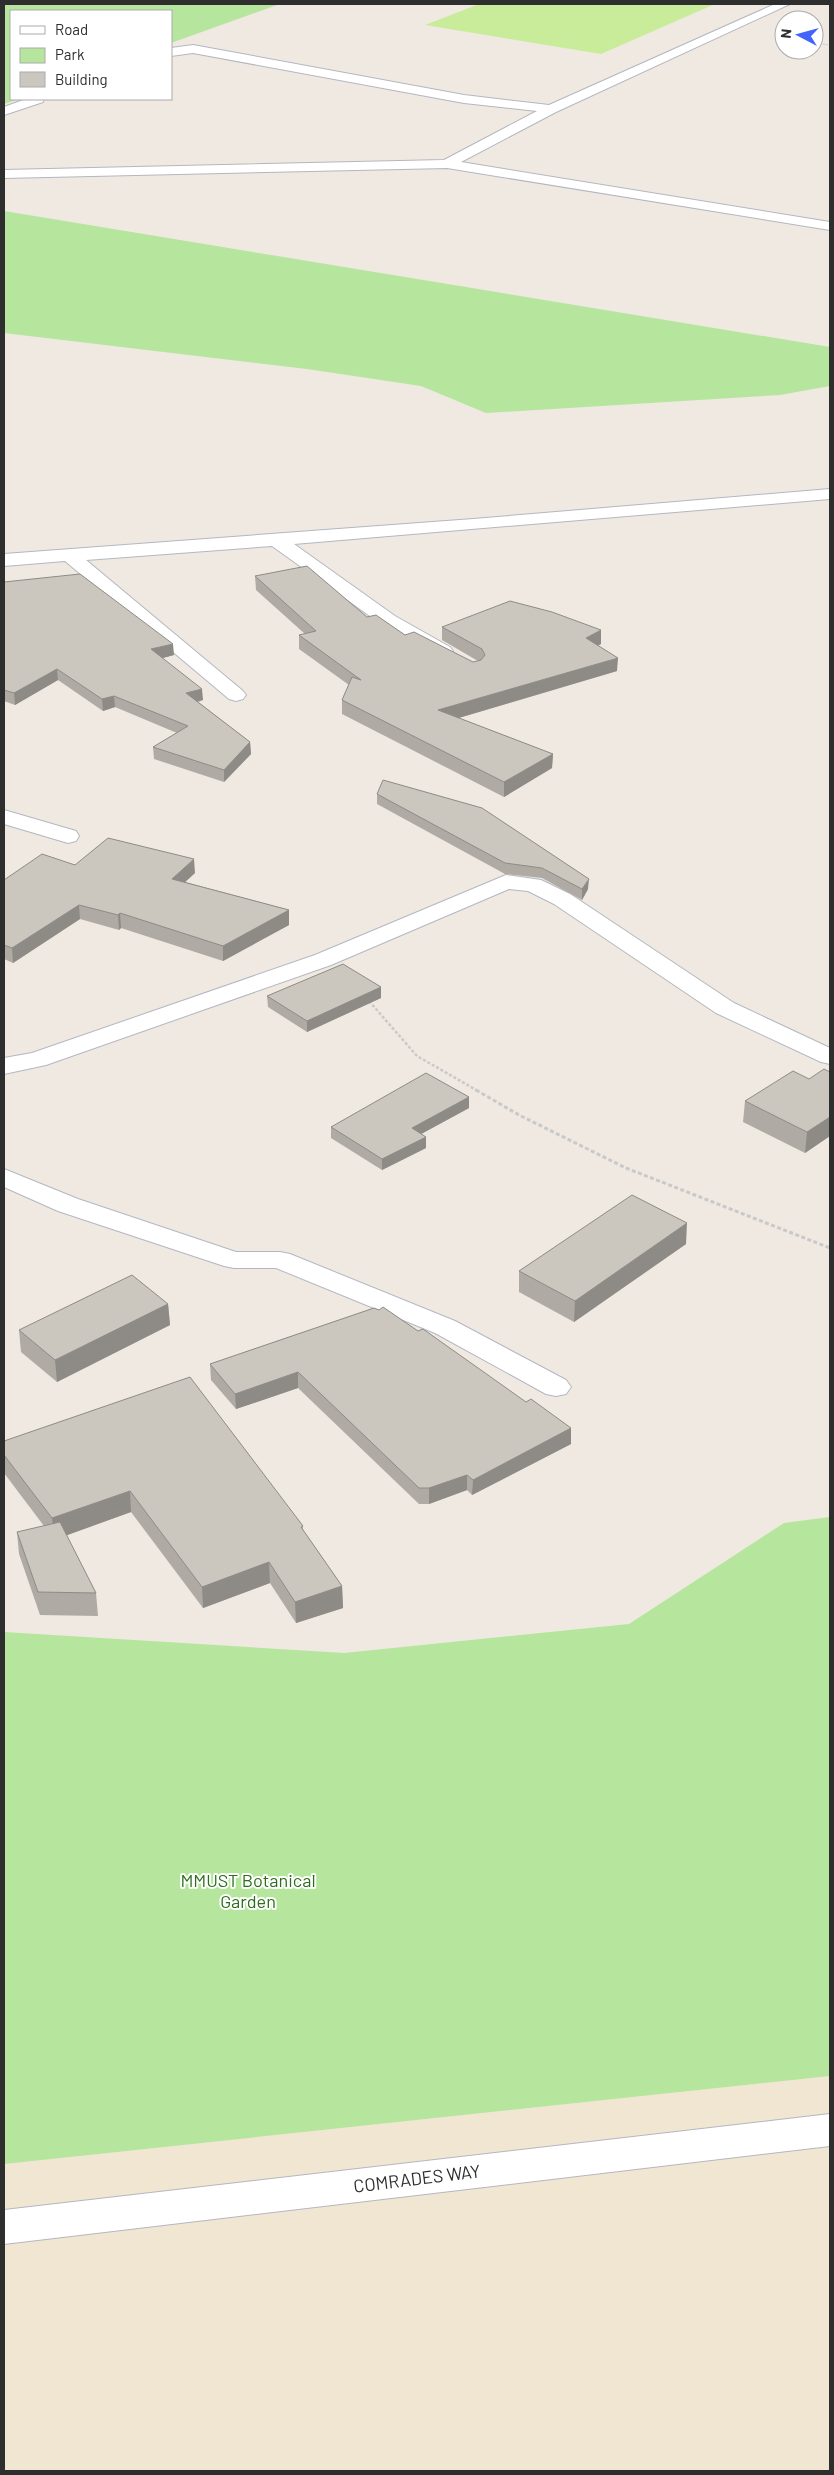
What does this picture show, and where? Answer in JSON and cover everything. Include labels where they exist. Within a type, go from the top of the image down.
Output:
[{"type":"street","points":[[447,164],[551,109],[784,4]]},
{"type":"street","points":[[172,52],[193,49],[464,99],[551,109]]},
{"type":"street","points":[[4,111],[35,100]]},
{"type":"street","points":[[4,174],[447,164],[830,226]]},
{"type":"street","points":[[811,223],[830,211]]},
{"type":"street","points":[[4,560],[276,540],[830,494]]},
{"type":"street","points":[[276,540],[388,620],[456,658]]},
{"type":"street","points":[[69,555],[236,695]]},
{"type":"street","points":[[4,817],[68,836]]},
{"type":"street","points":[[4,1066],[37,1060],[323,960],[506,882],[533,885],[562,899],[725,1008],[830,1057]]},
{"type":"street","points":[[4,1176],[68,1205],[234,1260],[280,1260],[445,1328],[556,1387]]},
{"type":"street","name":"COMRADES WAY","points":[[4,2228],[830,2130]]},
{"type":"path","points":[[323,960],[378,1009],[417,1056],[519,1115],[626,1168],[830,1248]]},
{"type":"shaded area","points":[[830,2076],[830,2471],[4,2471],[4,2164]]},
{"type":"green space","points":[[4,4],[280,4],[172,43],[172,10],[10,10],[10,100],[16,100],[4,104]]},
{"type":"green space","points":[[479,4],[715,4],[601,54],[425,25]]},
{"type":"green space","points":[[4,211],[830,347],[830,386],[780,395],[486,413],[421,386],[307,369],[4,333]]},
{"type":"green space","name":"MMUST Botanical Garden","points":[[830,1517],[830,2076],[4,2164],[4,1632],[344,1653],[629,1624],[784,1523]]},
{"type":"building","points":[[307,566],[367,617],[376,615],[405,635],[414,632],[473,662],[481,660],[485,655],[482,649],[442,627],[510,601],[552,612],[601,630],[586,638],[618,658],[438,710],[553,754],[504,782],[342,700],[352,677],[361,680],[299,635],[316,631],[255,576]]},
{"type":"building","points":[[80,574],[173,644],[151,649],[202,689],[186,693],[250,742],[224,770],[153,747],[188,726],[114,696],[102,699],[57,669],[14,693],[4,690],[4,582]]},
{"type":"building","points":[[383,780],[482,808],[589,879],[582,889],[542,868],[505,863],[377,794]]},
{"type":"building","points":[[108,838],[194,859],[172,879],[289,910],[223,946],[120,913],[118,915],[79,905],[12,948],[4,945],[4,880],[42,854],[75,865]]},
{"type":"building","points":[[343,964],[381,987],[307,1021],[267,996]]},
{"type":"building","points":[[824,1069],[830,1072],[830,1117],[807,1132],[745,1101],[793,1071],[809,1079]]},
{"type":"building","points":[[426,1073],[469,1097],[412,1128],[426,1137],[382,1159],[331,1127]]},
{"type":"building","points":[[632,1195],[687,1223],[575,1301],[519,1271]]},
{"type":"building","points":[[132,1275],[168,1304],[55,1360],[19,1330]]},
{"type":"building","points":[[383,1307],[418,1331],[423,1329],[526,1402],[531,1399],[571,1428],[473,1480],[467,1475],[429,1488],[419,1488],[298,1372],[235,1394],[210,1364],[374,1308],[379,1310]]},
{"type":"building","points":[[190,1377],[303,1526],[301,1527],[342,1586],[295,1602],[269,1562],[202,1587],[130,1491],[52,1518],[4,1455],[4,1441]]},
{"type":"building","points":[[60,1522],[96,1593],[38,1592],[17,1532]]}]
